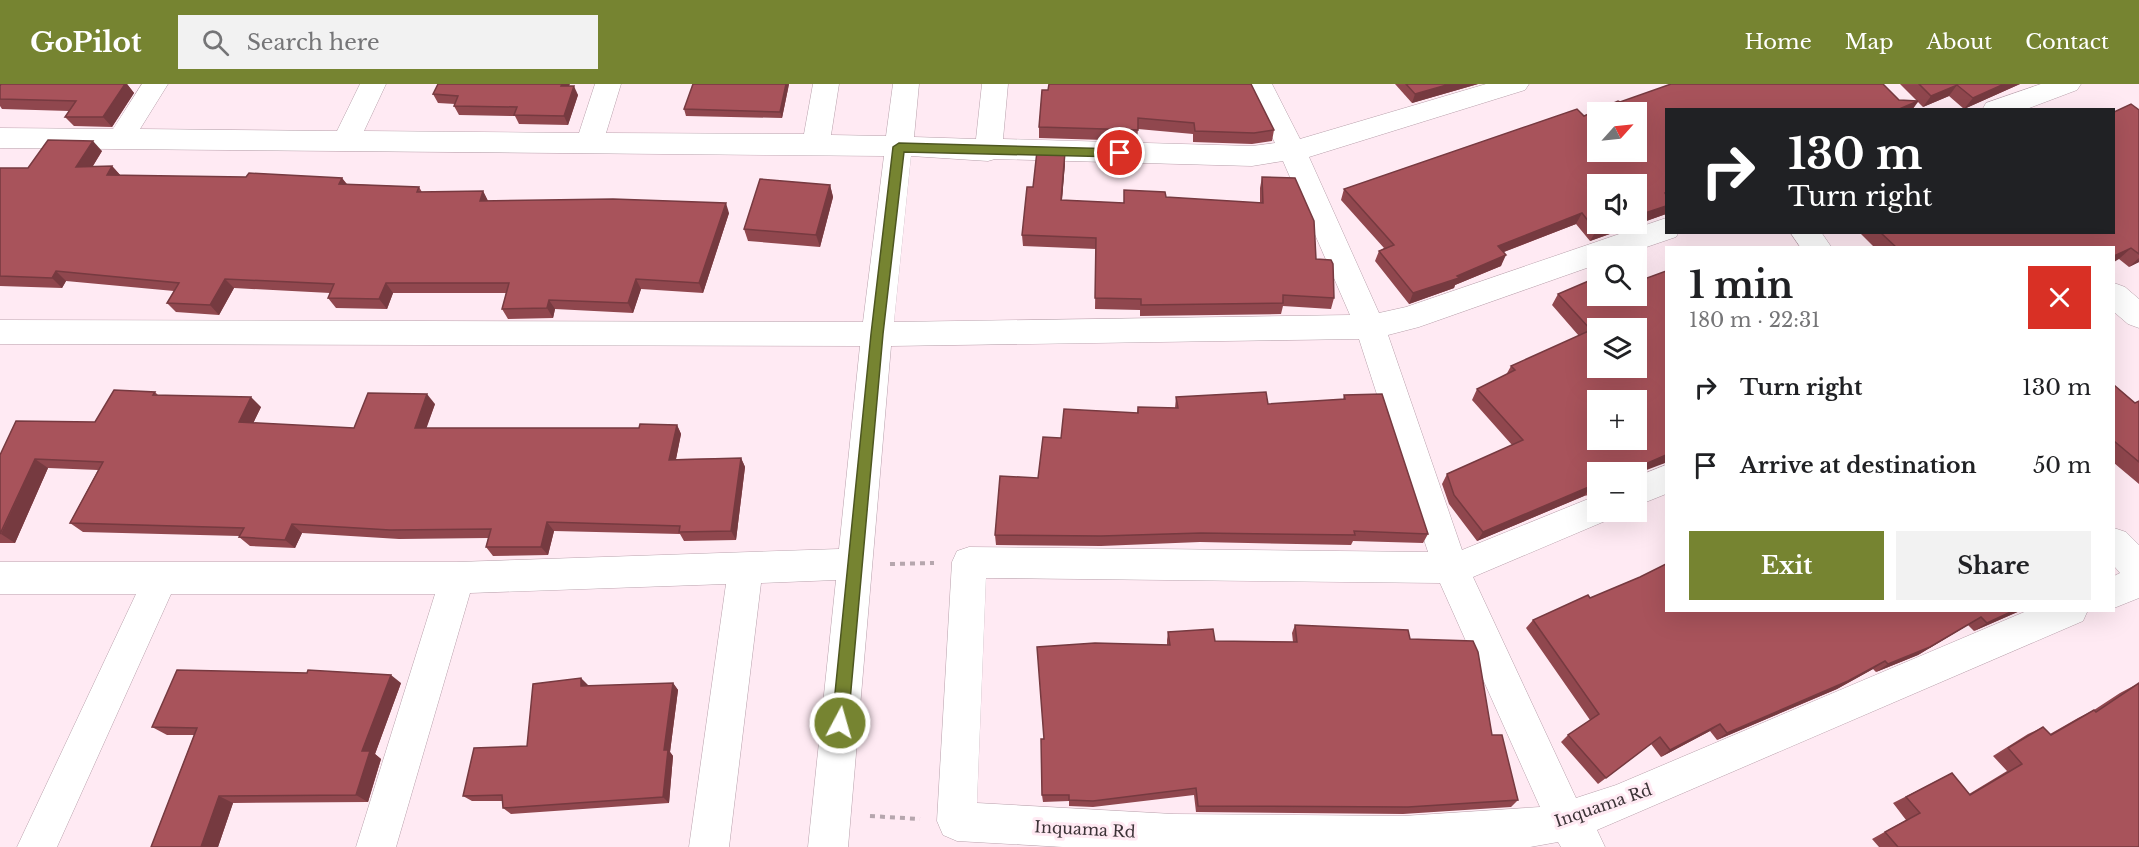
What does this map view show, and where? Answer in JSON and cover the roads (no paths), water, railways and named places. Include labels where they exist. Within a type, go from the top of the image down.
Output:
[{"type":"street","points":[[122,137],[154,84]]},
{"type":"street","points":[[347,139],[373,84]]},
{"type":"street","points":[[590,141],[608,84]]},
{"type":"street","points":[[816,144],[826,84]]},
{"type":"street","points":[[828,847],[877,334],[906,84]]},
{"type":"street","points":[[988,151],[995,84]]},
{"type":"street","points":[[1259,84],[1293,152],[1370,327],[1451,568],[1575,834]]},
{"type":"street","points":[[0,138],[122,137],[816,144],[988,151],[1252,156],[1293,152],[1516,84]]},
{"type":"street","points":[[2001,108],[2068,84]]},
{"type":"street","points":[[0,332],[877,334],[1370,327],[1408,319],[1665,229]]},
{"type":"street","points":[[1806,234],[1816,246]]},
{"type":"street","points":[[2115,295],[2139,284]]},
{"type":"street","points":[[2115,296],[2139,316]]},
{"type":"street","points":[[1647,487],[1665,479]]},
{"type":"street","points":[[1451,568],[1473,562],[1587,514]]},
{"type":"street","points":[[2115,544],[2139,568]]},
{"type":"street","name":"Inquama Rd","points":[[1451,568],[969,562],[957,821],[1173,834],[1403,837],[1536,827],[1575,834],[1617,804],[2065,612]]},
{"type":"street","points":[[0,578],[457,578],[856,564]]},
{"type":"street","points":[[709,847],[745,569]]},
{"type":"street","points":[[376,847],[457,578]]},
{"type":"street","points":[[37,847],[160,579]]},
{"type":"street","points":[[2115,592],[2139,581]]}]
